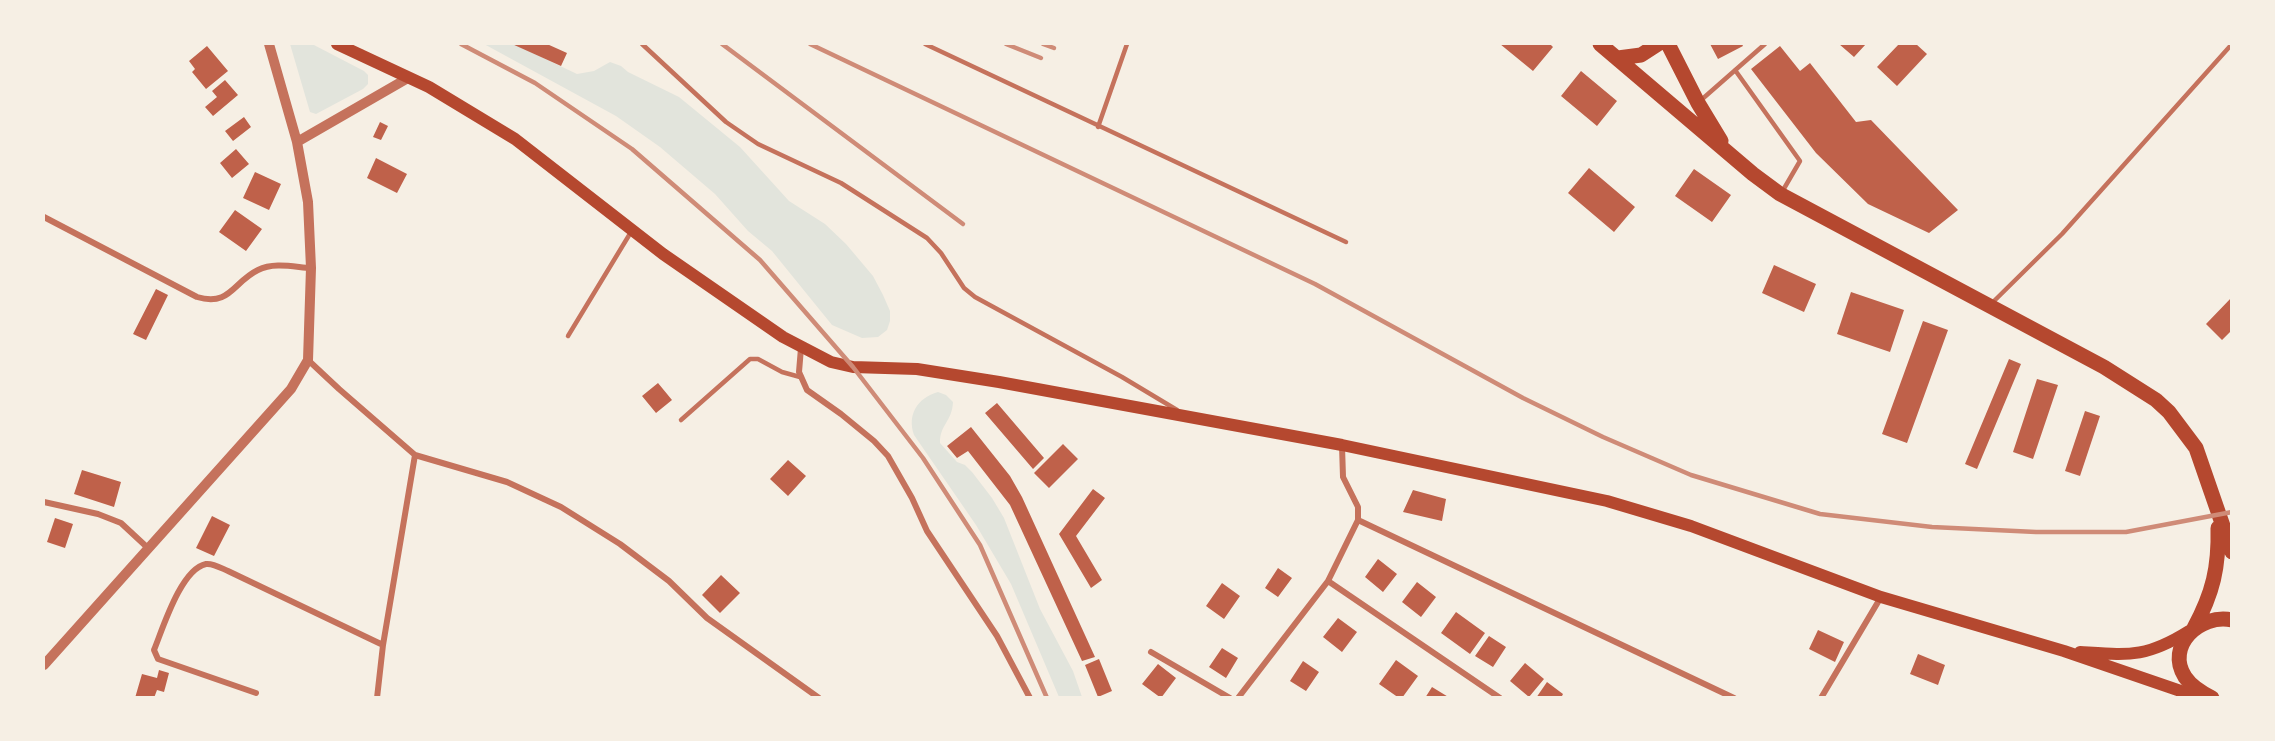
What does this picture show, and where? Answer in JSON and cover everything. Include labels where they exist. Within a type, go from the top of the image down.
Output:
[{"type":"main road","points":[[337,44],[453,101],[515,139],[663,254],[783,337],[831,362],[853,367],[917,369],[1189,417],[1342,445],[1606,501],[1691,526],[1881,597],[2064,651],[2201,698]]},
{"type":"main road","points":[[1600,44],[1729,154],[1780,194],[2122,377],[2169,411],[2196,448],[2232,552]]},
{"type":"main road","points":[[1618,58],[1641,55],[1658,44]]},
{"type":"main road","points":[[1668,44],[1698,103],[1729,154]]},
{"type":"main road","points":[[2212,698],[2185,677],[2181,667],[2182,645],[2207,604],[2213,586],[2219,551],[2218,516]]},
{"type":"main road","points":[[2064,651],[2133,655],[2170,643],[2210,619],[2232,620]]},
{"type":"street","points":[[44,664],[291,389],[308,360],[310,268],[308,202],[297,142],[269,44]]},
{"type":"street","points":[[297,142],[408,78]]},
{"type":"street","points":[[44,217],[197,297],[208,300],[217,300],[227,296],[257,270],[270,266],[310,268]]},
{"type":"street","points":[[801,347],[800,378],[807,390],[841,414],[874,441],[888,456],[912,498],[927,531],[997,636],[1030,698]]},
{"type":"street","points":[[308,360],[415,455],[507,482],[561,507],[620,544],[669,581],[707,618],[819,698]]},
{"type":"street","points":[[1238,698],[1328,581],[1358,520],[1358,507],[1343,477],[1342,445]]},
{"type":"street","points":[[377,698],[383,645],[415,455]]},
{"type":"street","points":[[44,502],[98,514],[121,523],[149,549]]},
{"type":"street","points":[[1358,520],[1734,698]]},
{"type":"street","points":[[256,693],[158,659],[154,650],[183,584],[198,567],[209,563],[228,571],[383,645]]},
{"type":"street","points":[[1328,581],[1500,698]]},
{"type":"street","points":[[1821,698],[1881,597]]},
{"type":"street","points":[[1151,652],[1230,698]]},
{"type":"lane","points":[[642,44],[726,122],[758,144],[841,183],[927,238],[941,253],[964,288],[975,297],[1122,377],[1189,417]]},
{"type":"lane","points":[[925,44],[1346,242]]},
{"type":"lane","points":[[1098,127],[1126,44]]},
{"type":"lane","points":[[1698,103],[1765,44]]},
{"type":"lane","points":[[1989,305],[2062,234],[2232,44]]},
{"type":"lane","points":[[1735,70],[1800,161],[1780,194]]},
{"type":"lane","points":[[568,336],[633,230]]},
{"type":"lane","points":[[681,420],[750,359],[758,359],[782,372],[800,378]]},
{"type":"shaded area","points":[[290,44],[312,44],[364,71],[368,75],[368,84],[363,89],[316,114],[310,112]]},
{"type":"shaded area","points":[[484,44],[514,44],[577,74],[594,71],[610,62],[679,97],[740,147],[789,201],[825,224],[846,244],[873,276],[883,295],[890,311],[887,330],[878,337],[862,338],[832,325],[772,251],[748,231],[715,194],[660,147],[616,116]]},
{"type":"shaded area","points":[[938,392],[946,395],[953,402],[940,443],[957,462],[965,465],[972,472],[1004,518],[1040,609],[1073,671],[1082,697],[1059,697],[1011,584],[976,525],[914,435],[912,421],[916,408],[924,398]]},
{"type":"building","points":[[512,44],[547,44],[567,53],[561,66]]},
{"type":"building","points":[[1500,44],[1550,44],[1553,47],[1533,71]]},
{"type":"building","points":[[1710,44],[1742,44],[1743,46],[1718,59]]},
{"type":"building","points":[[1839,44],[1866,44],[1854,57]]},
{"type":"building","points":[[1899,44],[1916,44],[1927,54],[1897,86],[1877,67]]},
{"type":"building","points":[[207,46],[228,71],[206,89],[192,72],[195,69],[189,61]]},
{"type":"building","points":[[1780,46],[1800,71],[1810,63],[1856,122],[1871,120],[1958,210],[1929,233],[1868,204],[1816,153],[1751,69]]},
{"type":"building","points":[[1581,71],[1617,101],[1597,126],[1561,96]]},
{"type":"building","points":[[225,80],[238,95],[213,116],[205,107],[217,97],[212,91]]},
{"type":"building","points":[[244,117],[251,127],[233,141],[225,131]]},
{"type":"building","points":[[380,122],[388,126],[381,140],[373,137]]},
{"type":"building","points":[[236,149],[249,164],[232,178],[220,163]]},
{"type":"building","points":[[376,158],[407,174],[397,193],[367,178]]},
{"type":"building","points":[[1589,168],[1635,207],[1614,232],[1568,193]]},
{"type":"building","points":[[1694,169],[1731,195],[1712,222],[1675,196]]},
{"type":"building","points":[[255,172],[281,184],[269,210],[243,198]]},
{"type":"building","points":[[235,210],[262,229],[246,251],[219,232]]},
{"type":"building","points":[[1774,265],[1816,284],[1804,312],[1762,293]]},
{"type":"building","points":[[156,289],[168,295],[146,340],[133,334]]},
{"type":"building","points":[[1851,292],[1904,310],[1890,352],[1837,334]]},
{"type":"building","points":[[2232,297],[2232,330],[2222,340],[2206,324]]},
{"type":"building","points":[[1923,321],[1948,330],[1907,443],[1882,434]]},
{"type":"building","points":[[2009,359],[2021,364],[1977,469],[1965,464]]},
{"type":"building","points":[[2037,379],[2058,385],[2033,459],[2013,452]]},
{"type":"building","points":[[658,383],[672,400],[656,413],[642,396]]},
{"type":"building","points":[[997,403],[1044,458],[1033,469],[985,413]]},
{"type":"building","points":[[2085,411],[2100,416],[2080,476],[2065,471]]},
{"type":"building","points":[[971,427],[1010,476],[1022,497],[1095,657],[1082,661],[1010,505],[968,451],[957,458],[947,446]]},
{"type":"building","points":[[1063,444],[1078,459],[1049,488],[1034,473]]},
{"type":"building","points":[[788,460],[806,476],[788,496],[770,479]]},
{"type":"building","points":[[82,470],[121,482],[114,507],[74,494]]},
{"type":"building","points":[[1093,489],[1105,498],[1076,536],[1102,580],[1091,588],[1059,534]]},
{"type":"building","points":[[1413,490],[1446,499],[1442,521],[1403,512]]},
{"type":"building","points":[[212,516],[230,525],[214,556],[196,548]]},
{"type":"building","points":[[55,518],[73,524],[65,548],[47,542]]},
{"type":"building","points":[[1378,559],[1397,574],[1383,592],[1365,577]]},
{"type":"building","points":[[1278,568],[1292,578],[1278,597],[1265,588]]},
{"type":"building","points":[[721,575],[740,593],[720,613],[702,595]]},
{"type":"building","points":[[1417,582],[1436,597],[1421,617],[1402,602]]},
{"type":"building","points":[[1222,583],[1240,596],[1224,619],[1206,606]]},
{"type":"building","points":[[1456,612],[1485,633],[1470,654],[1441,633]]},
{"type":"building","points":[[1338,618],[1357,632],[1342,652],[1323,637]]},
{"type":"building","points":[[1818,630],[1844,642],[1835,662],[1809,649]]},
{"type":"building","points":[[1489,636],[1506,647],[1493,667],[1475,656]]},
{"type":"building","points":[[1222,648],[1238,658],[1226,678],[1209,667]]},
{"type":"building","points":[[1918,654],[1945,665],[1938,685],[1910,674]]},
{"type":"building","points":[[1099,659],[1112,691],[1098,697],[1085,665]]},
{"type":"building","points":[[1396,660],[1418,676],[1402,698],[1379,684]]},
{"type":"building","points":[[1303,661],[1319,672],[1306,691],[1290,681]]},
{"type":"building","points":[[1525,663],[1544,679],[1529,697],[1510,681]]},
{"type":"building","points":[[1158,664],[1176,678],[1161,698],[1142,684]]},
{"type":"building","points":[[159,670],[169,673],[164,692],[157,690],[154,698],[135,698],[142,674],[157,678]]},
{"type":"building","points":[[1547,682],[1563,694],[1561,698],[1536,698]]},
{"type":"building","points":[[1432,687],[1450,698],[1425,698]]},
{"type":"railway","points":[[461,44],[535,83],[632,149],[760,260],[853,367],[923,458],[980,545],[1047,698]]},
{"type":"railway","points":[[722,44],[963,224]]},
{"type":"railway","points":[[810,44],[1315,284],[1523,398],[1603,437],[1691,475],[1820,514],[1932,527],[2036,532],[2126,532],[2232,512]]},
{"type":"railway","points":[[1006,44],[1041,58]]},
{"type":"railway","points":[[1043,44],[1054,48]]}]
